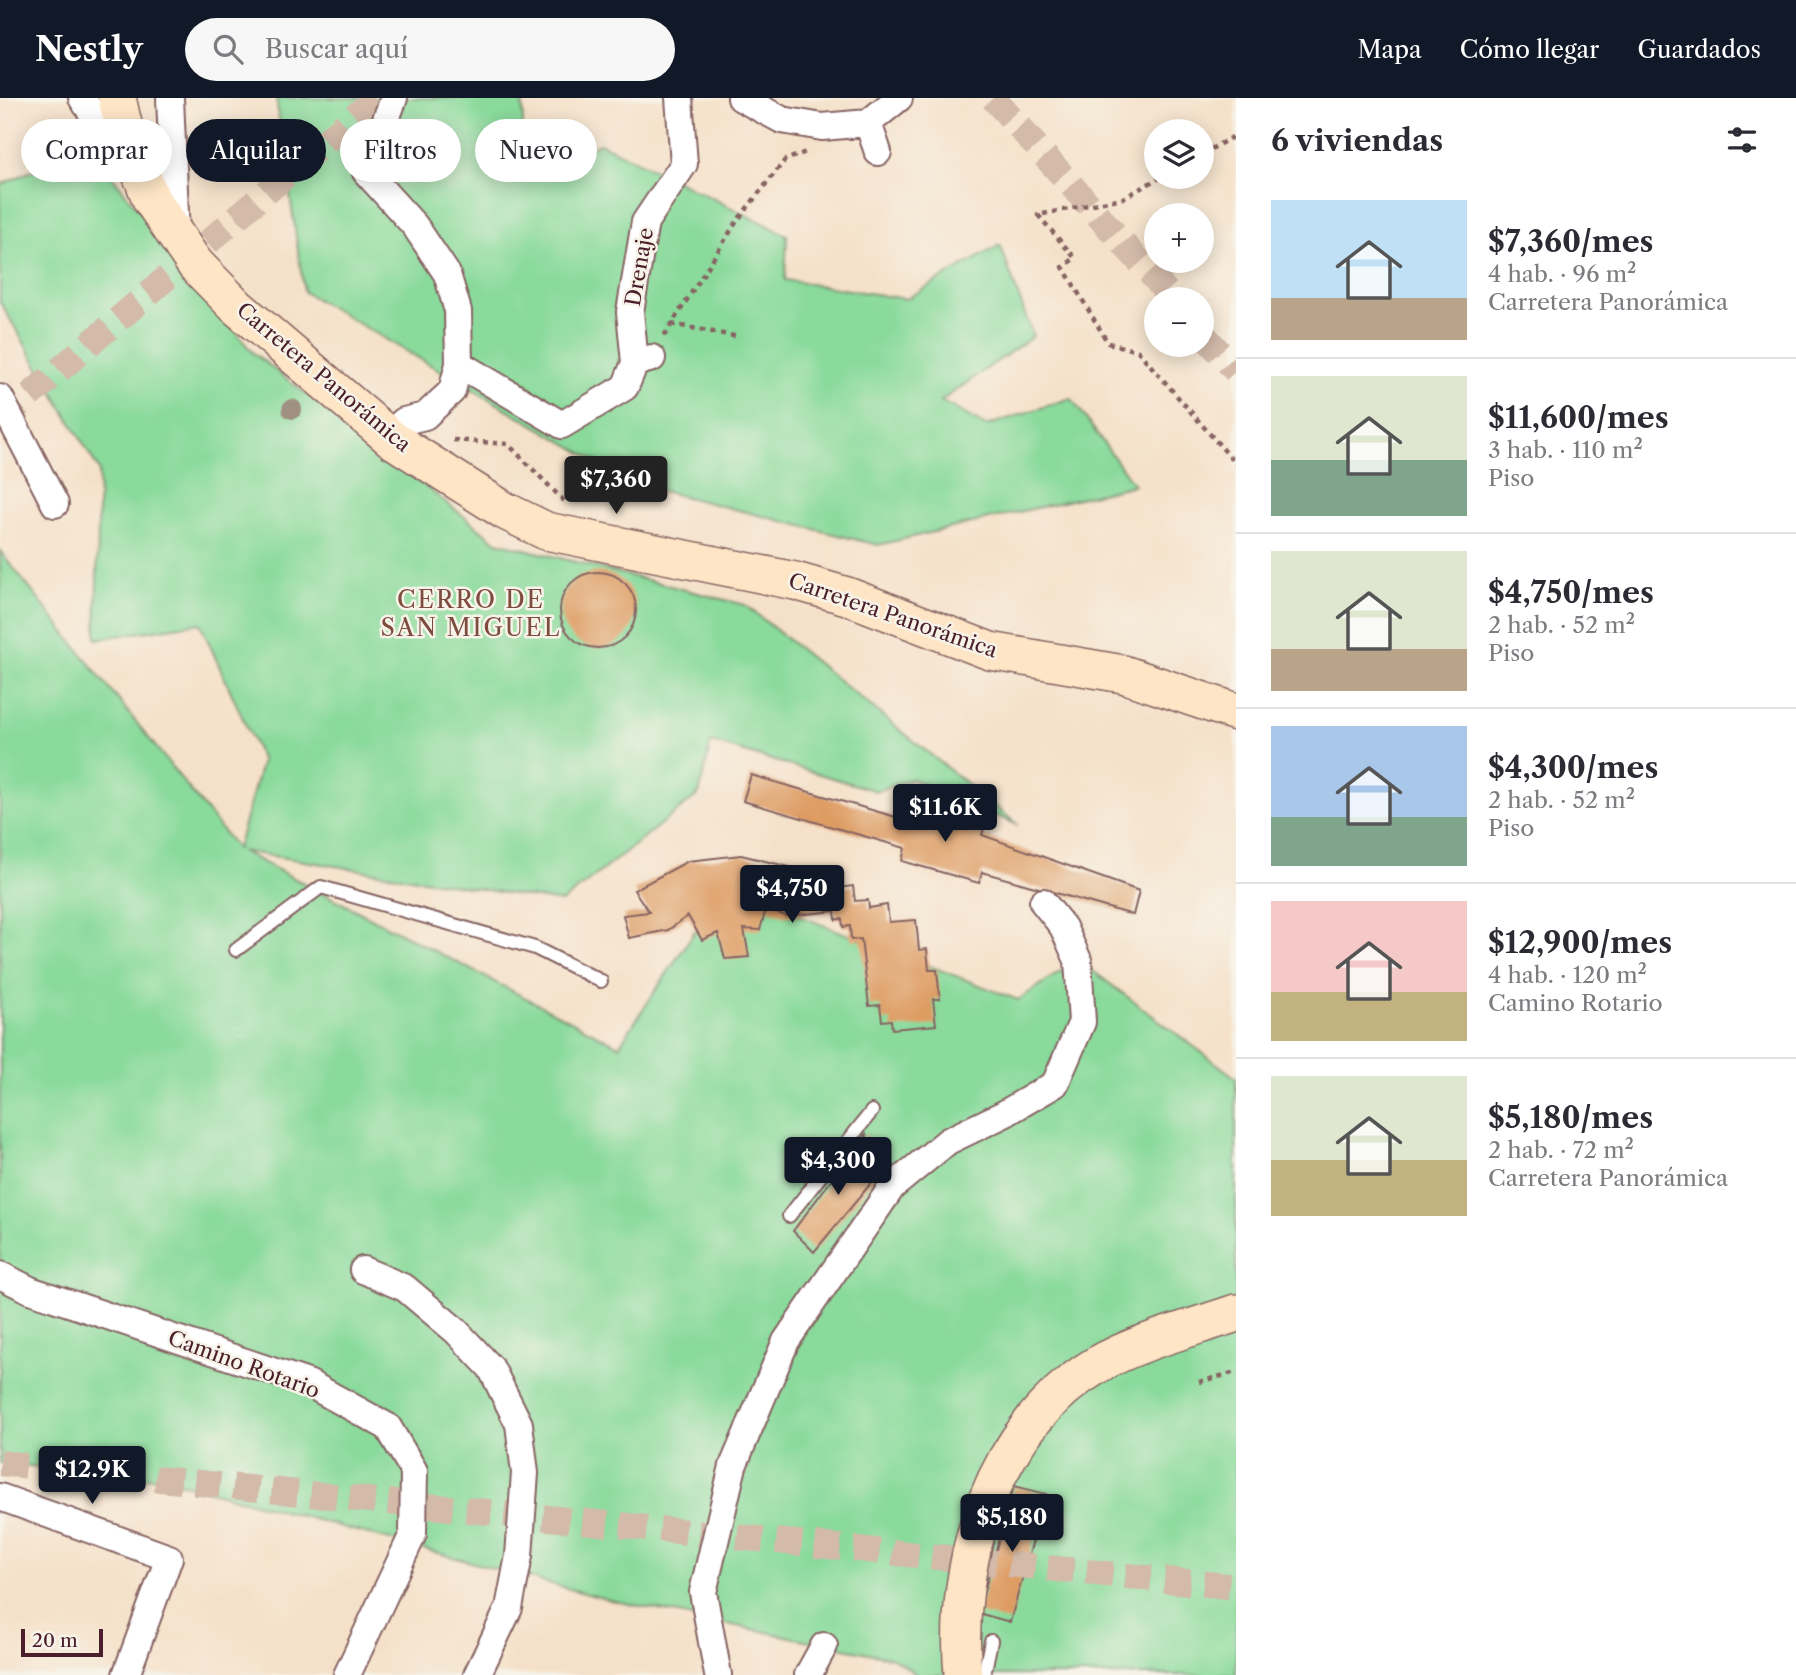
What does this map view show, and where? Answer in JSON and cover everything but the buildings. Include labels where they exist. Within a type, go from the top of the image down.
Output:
[{"type":"street","points":[[82,98],[151,199]]},
{"type":"street","name":"Carretera Panorámica","points":[[117,98],[126,137],[151,199],[195,264],[237,307],[388,435],[505,510],[546,531],[795,580],[847,596],[990,651],[1123,674],[1236,712]]},
{"type":"street","points":[[170,98],[176,236]]},
{"type":"street","points":[[388,435],[404,421],[425,416],[452,391],[459,364],[457,311],[447,274],[415,226],[366,172],[394,98]]},
{"type":"street","name":"Drenaje","points":[[643,360],[631,312],[645,222],[684,164],[679,98]]},
{"type":"street","points":[[741,98],[782,120],[822,127],[868,124],[899,98]]},
{"type":"street","points":[[868,124],[878,152]]},
{"type":"street","points":[[459,364],[562,425],[625,387],[643,360]]},
{"type":"street","points":[[0,398],[55,504]]},
{"type":"street","points":[[718,1675],[703,1592],[733,1466],[786,1340],[892,1187],[948,1141],[1055,1084],[1082,1022],[1078,960],[1063,927],[1043,902]]},
{"type":"street","points":[[363,1270],[405,1288],[456,1331],[491,1368],[519,1424],[525,1473],[519,1556],[509,1608],[477,1675]]},
{"type":"street","name":"Camino Rotario","points":[[0,1275],[30,1290],[308,1383],[388,1427],[414,1471],[413,1534],[347,1675]]},
{"type":"street","points":[[963,1675],[962,1604],[979,1524],[1006,1460],[1024,1428],[1046,1403],[1104,1362],[1236,1313]]},
{"type":"street","points":[[0,1497],[169,1558],[126,1675]]},
{"type":"street","points":[[808,1675],[824,1646]]},
{"type":"lane","points":[[236,950],[321,887],[535,948],[601,982]]},
{"type":"lane","points":[[789,1216],[872,1111]]},
{"type":"lane","points":[[1032,1448],[1046,1403]]},
{"type":"lane","points":[[985,1675],[991,1641]]},
{"type":"path","points":[[643,360],[671,324],[737,221],[785,160],[812,150],[822,127]]},
{"type":"path","points":[[1214,147],[1236,135]]},
{"type":"path","points":[[1144,186],[1123,198],[1038,215],[1075,258],[1063,267],[1108,343],[1138,351],[1236,464]]},
{"type":"path","points":[[671,324],[739,337]]},
{"type":"path","points":[[441,439],[508,444],[571,508]]},
{"type":"path","points":[[1199,1382],[1236,1371]]},
{"type":"green space","points":[[276,98],[522,98],[523,119],[475,119],[475,182],[597,182],[597,144],[600,143],[787,235],[785,280],[906,299],[1000,245],[1033,336],[941,401],[986,426],[1071,398],[1134,485],[878,545],[638,485],[304,292],[288,182],[326,182],[326,119],[279,119]]},
{"type":"green space","points":[[21,176],[21,182],[117,182],[252,352],[497,542],[745,605],[1018,825],[912,779],[876,791],[711,742],[699,794],[562,902],[241,851],[619,1046],[724,887],[1018,1000],[1078,960],[1236,1078],[1236,1675],[918,1675],[893,1658],[610,1600],[166,1479],[0,1463],[0,551],[237,849],[262,761],[200,623],[96,639],[99,470],[0,302],[0,185]]},
{"type":"tunnel","points":[[0,421],[376,98]]},
{"type":"tunnel","points":[[993,98],[1162,287]]},
{"type":"tunnel","points":[[1214,346],[1236,371]]},
{"type":"tunnel","points":[[0,1463],[1236,1587]]},
{"type":"district","name":"CERRO DE SAN MIGUEL","points":[[471,613]]}]
